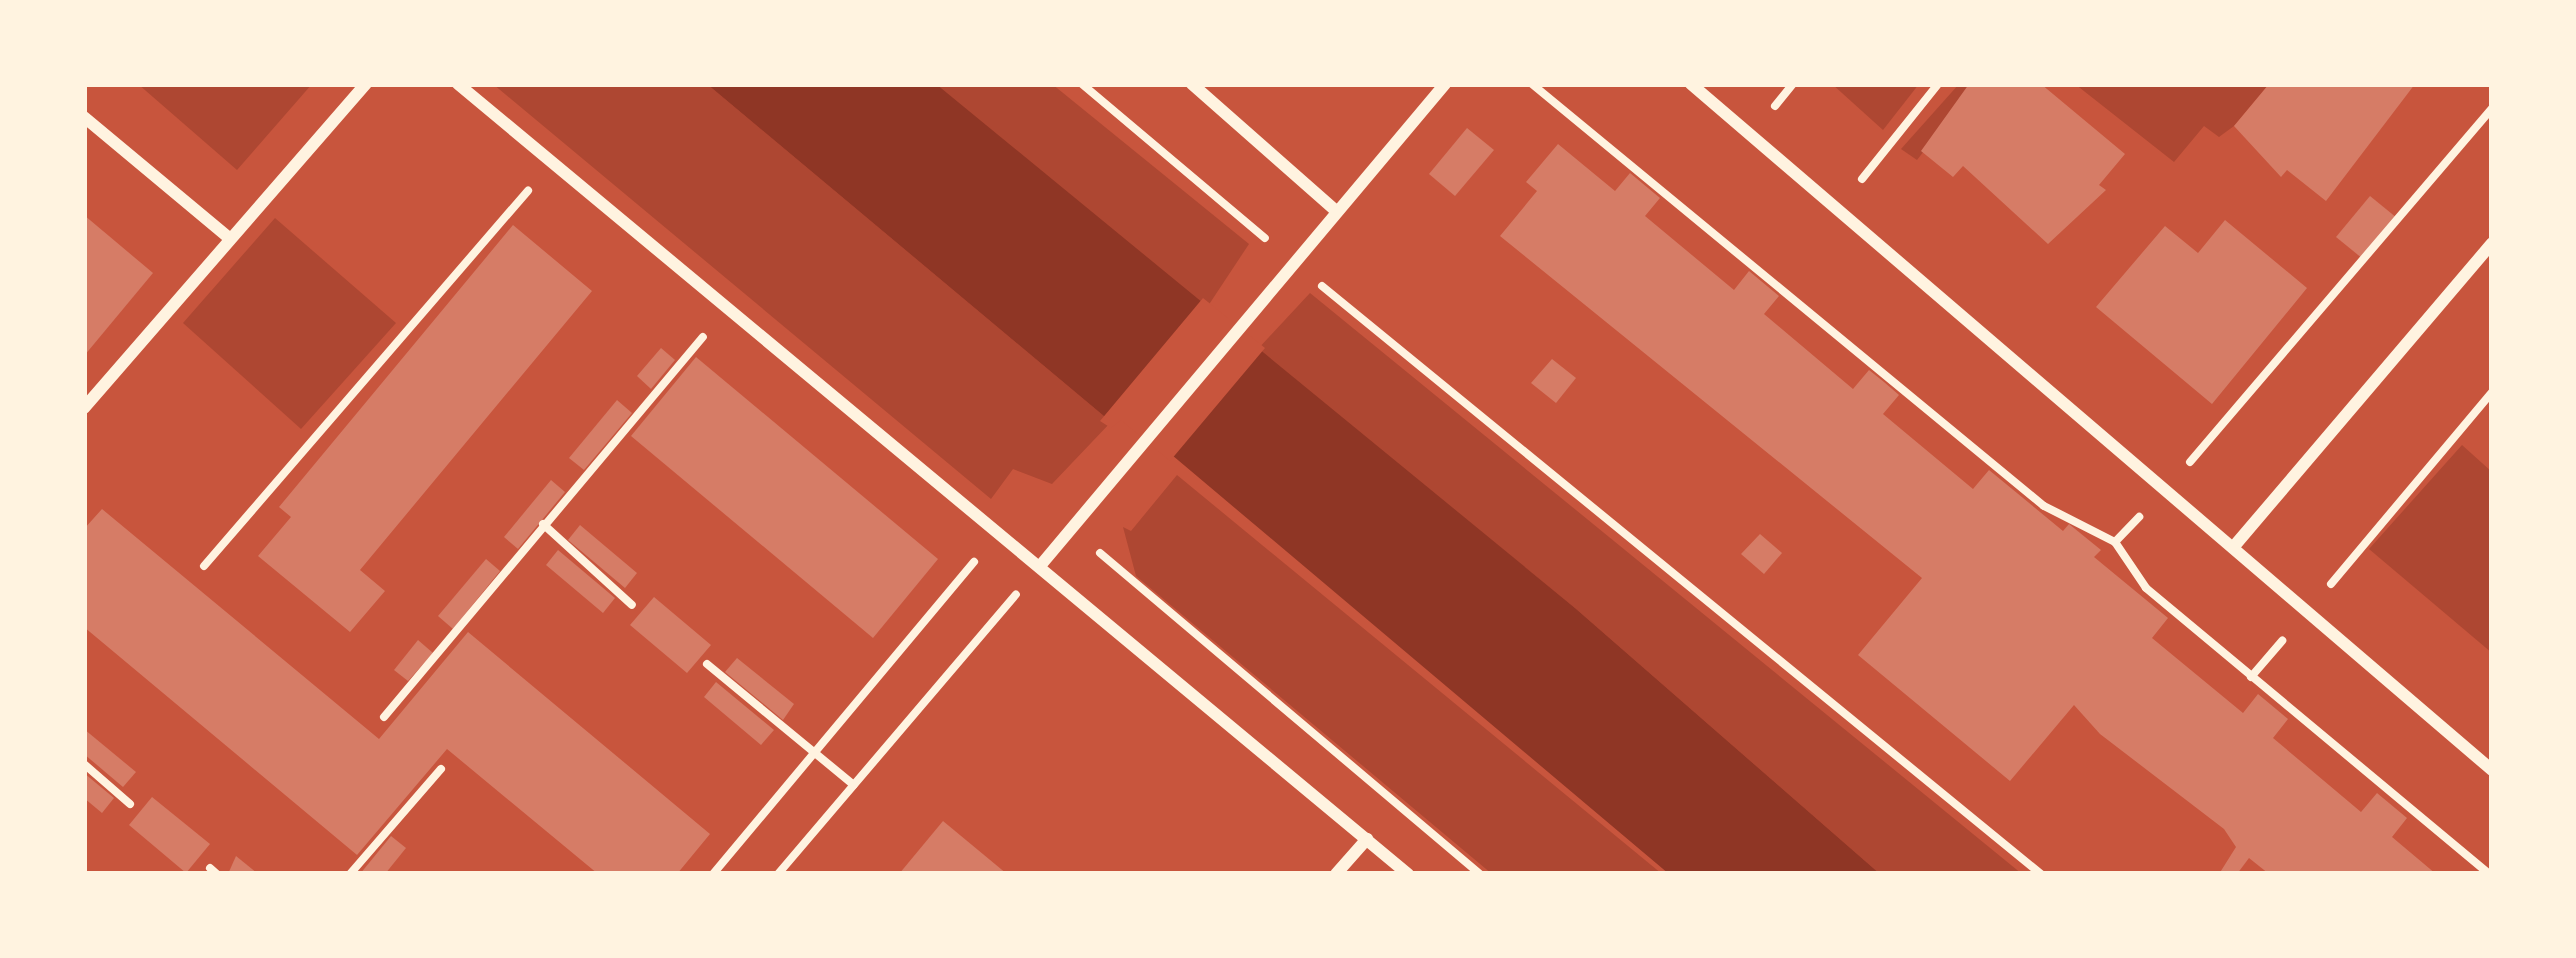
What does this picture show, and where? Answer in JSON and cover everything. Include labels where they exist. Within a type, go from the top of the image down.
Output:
[{"type":"street","points":[[84,408],[227,236],[366,84]]},
{"type":"street","points":[[458,84],[548,166],[999,532],[1408,874]]},
{"type":"street","points":[[1192,84],[1335,210]]},
{"type":"street","points":[[1040,566],[1445,84]]},
{"type":"street","points":[[1691,84],[2236,544],[2492,770]]},
{"type":"street","points":[[84,117],[227,236]]},
{"type":"street","points":[[2236,544],[2492,243]]},
{"type":"street","points":[[1336,874],[1367,839]]},
{"type":"path","points":[[1082,84],[2041,874]]},
{"type":"path","points":[[1532,84],[2044,506],[2115,542],[2146,588],[2489,874]]},
{"type":"path","points":[[1839,208],[1938,84]]},
{"type":"path","points":[[2115,542],[2169,487],[2492,108]]},
{"type":"path","points":[[204,566],[548,166]]},
{"type":"path","points":[[384,717],[726,310]]},
{"type":"path","points":[[2251,677],[2492,392]]},
{"type":"path","points":[[543,524],[632,604]]},
{"type":"path","points":[[1072,528],[1480,874]]},
{"type":"path","points":[[712,874],[999,532]]},
{"type":"path","points":[[778,874],[1040,566]]},
{"type":"path","points":[[707,664],[854,784]]},
{"type":"path","points":[[84,764],[130,804]]},
{"type":"path","points":[[350,874],[441,769]]},
{"type":"shaded area","points":[[138,84],[312,84],[237,170]]},
{"type":"shaded area","points":[[493,84],[707,84],[1111,422],[1052,484],[1013,469],[991,499]]},
{"type":"shaded area","points":[[707,84],[936,84],[1575,608],[1880,874],[1669,874],[1121,412],[1111,422]]},
{"type":"shaded area","points":[[933,84],[1052,84],[1249,244],[1206,309]]},
{"type":"shaded area","points":[[1832,84],[1919,84],[1883,130]]},
{"type":"shaded area","points":[[1959,84],[1969,84],[1959,106],[1917,160],[1901,149]]},
{"type":"shaded area","points":[[2075,84],[2269,84],[2234,126],[2219,137],[2204,126],[2174,162]]},
{"type":"shaded area","points":[[275,218],[396,323],[301,429],[183,323]]},
{"type":"shaded area","points":[[1310,293],[2022,874],[1880,874],[1575,608],[1257,350]]},
{"type":"shaded area","points":[[2462,445],[2492,472],[2492,653],[2369,549]]},
{"type":"shaded area","points":[[1177,475],[1662,874],[1492,874],[1136,576],[1123,527],[1131,531]]},
{"type":"pier","points":[[1203,298],[1265,348],[1170,461],[1121,420],[1111,428],[1100,421]]},
{"type":"building","points":[[1969,84],[2041,84],[2125,154],[2099,185],[2106,190],[2048,244],[1963,166],[1953,177],[1921,151]]},
{"type":"building","points":[[2269,84],[2415,84],[2326,201],[2287,170],[2281,177],[2234,126]]},
{"type":"building","points":[[1467,128],[1494,150],[1455,196],[1429,174]]},
{"type":"building","points":[[1558,144],[1615,191],[1630,173],[1660,198],[1645,216],[1734,290],[1749,271],[1779,296],[1764,314],[1853,389],[1869,370],[1884,382],[1899,395],[1883,414],[1973,489],[1989,470],[2063,531],[2069,524],[2101,550],[2094,557],[2168,618],[2152,638],[2243,713],[2258,694],[2288,719],[2273,738],[2361,812],[2377,793],[2407,818],[2392,837],[2436,874],[2269,874],[2249,858],[2237,874],[2219,874],[2236,847],[2224,829],[2100,734],[2074,705],[2010,781],[1858,655],[1922,578],[1500,236],[1537,191],[1526,182]]},
{"type":"building","points":[[2370,196],[2397,218],[2363,259],[2336,237]]},
{"type":"building","points":[[84,215],[153,273],[84,356]]},
{"type":"building","points":[[2225,220],[2307,288],[2212,404],[2096,307],[2165,226],[2198,253]]},
{"type":"building","points":[[513,225],[592,291],[360,570],[385,591],[350,632],[258,556],[291,517],[279,507]]},
{"type":"building","points":[[661,348],[675,360],[651,389],[637,376]]},
{"type":"building","points":[[696,357],[938,559],[873,638],[631,436]]},
{"type":"building","points":[[1552,359],[1576,378],[1556,403],[1531,383]]},
{"type":"building","points":[[617,400],[632,413],[584,470],[569,458]]},
{"type":"building","points":[[551,480],[565,492],[518,549],[504,537]]},
{"type":"building","points":[[102,509],[379,739],[468,632],[710,834],[677,874],[598,874],[447,749],[357,855],[84,627],[84,529]]},
{"type":"building","points":[[580,525],[637,573],[625,588],[568,540]]},
{"type":"building","points":[[1760,534],[1782,553],[1764,574],[1741,554]]},
{"type":"building","points":[[558,550],[615,598],[603,613],[546,565]]},
{"type":"building","points":[[486,559],[500,571],[453,629],[438,616]]},
{"type":"building","points":[[654,597],[711,645],[687,673],[630,625]]},
{"type":"building","points":[[418,640],[433,653],[408,681],[394,670]]},
{"type":"building","points":[[737,658],[794,704],[783,720],[725,672]]},
{"type":"building","points":[[716,682],[774,730],[761,745],[704,697]]},
{"type":"building","points":[[84,729],[136,772],[123,787],[84,754]]},
{"type":"building","points":[[84,773],[114,798],[102,813],[84,798]]},
{"type":"building","points":[[152,797],[210,844],[186,873],[129,825]]},
{"type":"building","points":[[943,821],[1007,874],[899,874]]},
{"type":"building","points":[[391,836],[406,848],[385,874],[360,874]]},
{"type":"building","points":[[236,856],[258,874],[228,874]]}]
